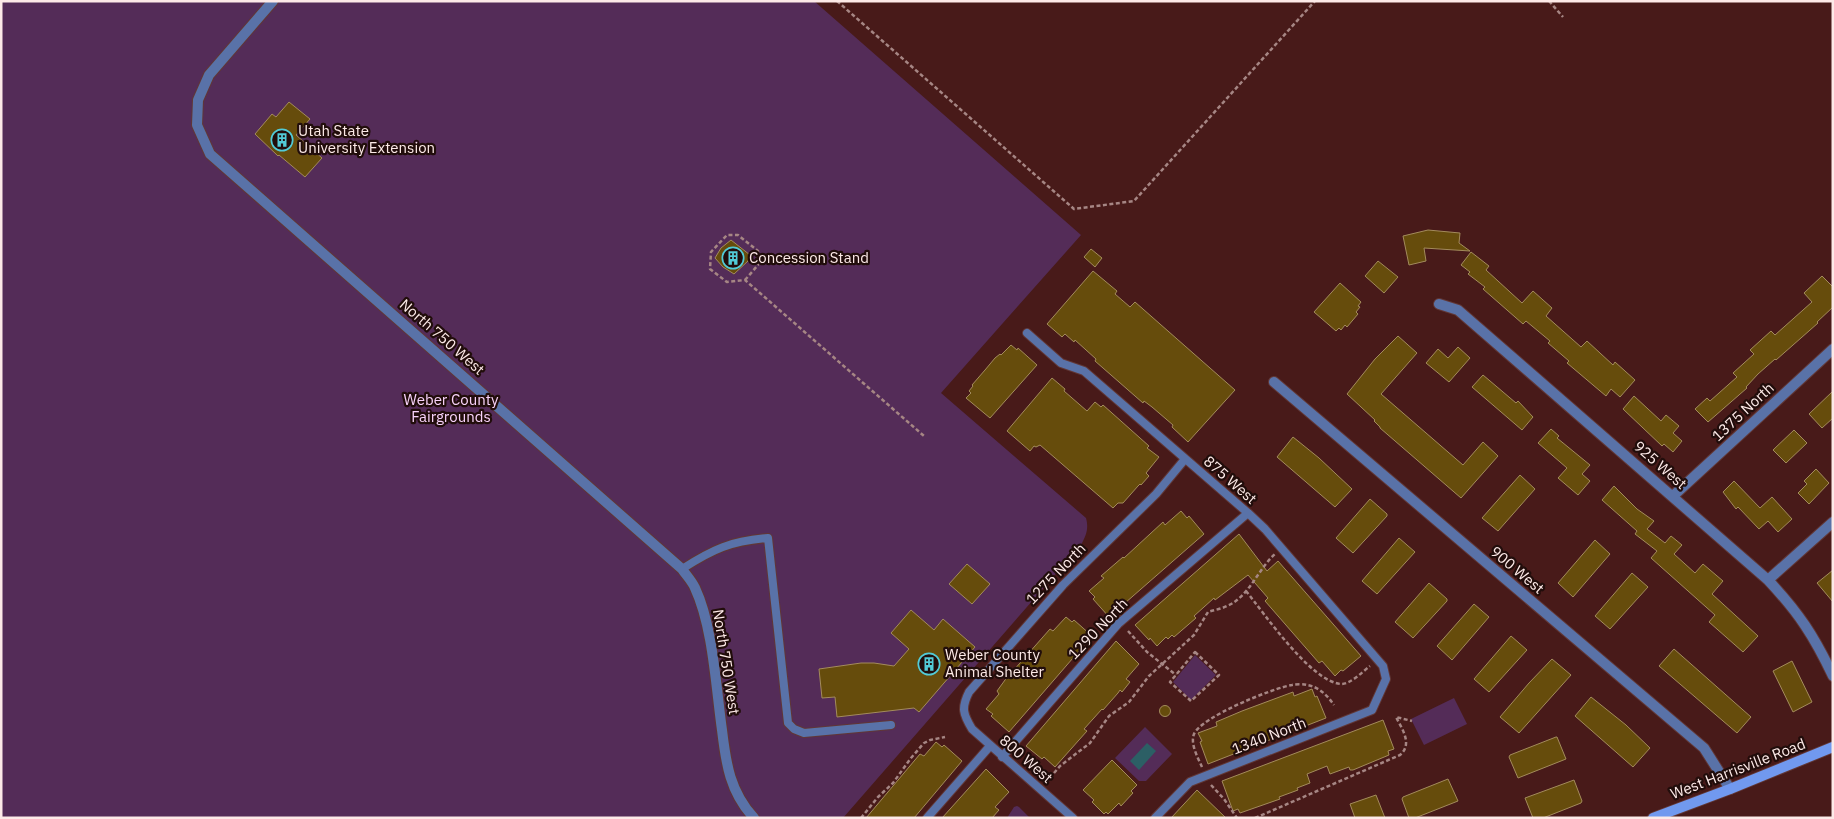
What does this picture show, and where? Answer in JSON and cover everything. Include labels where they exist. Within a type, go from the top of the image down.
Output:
[{"type":"main road","name":"West Harrisville Road","points":[[1653,818],[1833,747]]},
{"type":"street","name":"North 750 West","points":[[273,1],[209,75],[198,100],[197,124],[210,154],[682,569],[694,586],[704,610],[725,756],[733,786],[742,805],[754,818]]},
{"type":"street","name":"925 West","points":[[1439,304],[1458,310],[1768,580],[1790,602],[1804,622],[1833,676]]},
{"type":"street","name":"1375 North","points":[[1673,496],[1833,349]]},
{"type":"street","name":"900 West","points":[[1274,382],[1704,748],[1730,789]]},
{"type":"street","points":[[1768,580],[1833,522]]},
{"type":"lane","name":"875 West","points":[[1027,333],[1061,363],[1084,371],[1248,513],[1383,666],[1386,679]]},
{"type":"lane","name":"1275 North","points":[[964,717],[964,704],[969,692],[1063,585],[1156,494],[1185,459]]},
{"type":"lane","name":"1290 North","points":[[1002,757],[1118,624],[1248,513]]},
{"type":"lane","points":[[682,569],[709,552],[743,540],[768,538],[788,723],[794,729],[804,733],[891,725]]},
{"type":"lane","name":"1340 North","points":[[1155,818],[1190,782],[1372,710],[1386,679]]},
{"type":"lane","name":"800 West","points":[[964,717],[972,729],[990,746],[1073,818]]},
{"type":"lane","points":[[927,818],[990,746]]},
{"type":"path","points":[[837,1],[1074,209],[1134,201],[1315,1]]},
{"type":"path","points":[[1549,1],[1563,17]]},
{"type":"path","points":[[745,280],[758,265],[758,251],[738,235],[726,235],[711,252],[710,269],[726,282],[745,280],[924,436]]},
{"type":"path","points":[[1054,773],[1060,766],[1090,743],[1109,716],[1129,702],[1136,695],[1141,685],[1161,664],[1194,635],[1208,612],[1227,606],[1246,591],[1263,566],[1276,553]]},
{"type":"path","points":[[1246,591],[1270,624],[1296,652],[1326,678],[1342,684],[1350,681],[1371,665]]},
{"type":"path","points":[[1128,631],[1161,664],[1176,675]]},
{"type":"path","points":[[1195,652],[1219,675],[1191,701],[1170,682],[1176,675],[1195,652]]},
{"type":"path","points":[[1203,770],[1195,751],[1194,734],[1199,726],[1219,714],[1279,688],[1294,684],[1308,685],[1319,689],[1334,705]]},
{"type":"path","points":[[1255,818],[1400,755],[1405,751],[1406,745],[1405,736],[1396,717],[1412,721]]},
{"type":"path","points":[[861,818],[878,797],[893,783],[924,743],[945,737]]},
{"type":"path","points":[[1211,785],[1224,799],[1237,818]]},
{"type":"green space","name":"Weber County Fairgrounds","points":[[1,1],[814,1],[1081,235],[941,393],[1086,518],[1086,532],[1081,545],[843,818],[1,818]]},
{"type":"green space","points":[[1195,655],[1216,675],[1191,700],[1173,682]]},
{"type":"green space","points":[[1454,698],[1467,724],[1424,745],[1411,719]]},
{"type":"green space","points":[[1145,727],[1172,754],[1146,781],[1139,781],[1115,758]]},
{"type":"green space","points":[[1017,806],[1030,818],[1007,818],[1014,807]]},
{"type":"water","points":[[1147,743],[1156,751],[1139,770],[1130,761]]},
{"type":"building","name":"Utah State University Extension","points":[[289,102],[310,119],[296,135],[322,158],[305,177],[278,156],[255,134],[272,114],[276,117]]},
{"type":"building","points":[[1428,230],[1460,233],[1459,243],[1470,251],[1424,248],[1426,261],[1409,265],[1403,236]]},
{"type":"building","name":"Concession Stand","points":[[731,240],[750,255],[748,261],[734,274],[723,267],[715,258],[721,248]]},
{"type":"building","points":[[1091,249],[1102,258],[1095,267],[1084,257]]},
{"type":"building","points":[[1471,252],[1489,266],[1486,270],[1522,303],[1533,291],[1552,308],[1546,316],[1581,347],[1587,341],[1613,365],[1615,362],[1635,380],[1620,397],[1611,389],[1606,396],[1567,363],[1569,361],[1548,343],[1550,341],[1526,321],[1523,324],[1483,289],[1485,287],[1468,274],[1470,272],[1461,265]]},
{"type":"building","points":[[1378,261],[1398,277],[1384,293],[1365,276]]},
{"type":"building","points":[[1093,271],[1117,291],[1115,294],[1130,307],[1135,302],[1235,390],[1188,442],[1172,427],[1173,425],[1144,401],[1143,403],[1095,361],[1096,359],[1075,340],[1074,342],[1065,334],[1062,337],[1047,324]]},
{"type":"building","points":[[1822,276],[1833,287],[1833,307],[1818,323],[1758,374],[1747,388],[1708,422],[1695,409],[1707,398],[1710,401],[1737,377],[1733,373],[1754,354],[1750,350],[1771,331],[1775,335],[1812,302],[1804,293]]},
{"type":"building","points":[[1340,283],[1361,302],[1356,312],[1358,314],[1347,327],[1345,325],[1341,330],[1339,328],[1336,331],[1314,312]]},
{"type":"building","points":[[1398,336],[1417,353],[1381,394],[1463,465],[1483,442],[1498,456],[1461,498],[1380,428],[1375,420],[1347,394],[1375,359]]},
{"type":"building","points":[[1011,345],[1017,350],[1018,348],[1037,365],[990,418],[966,398],[971,393],[969,391],[972,385],[995,358]]},
{"type":"building","points":[[1458,347],[1470,358],[1449,382],[1426,363],[1438,349],[1448,358]]},
{"type":"building","points":[[1483,375],[1516,403],[1518,401],[1533,417],[1522,430],[1472,387]]},
{"type":"building","points":[[1052,378],[1087,411],[1095,402],[1101,407],[1103,405],[1149,446],[1147,448],[1159,457],[1146,473],[1149,476],[1123,503],[1118,503],[1113,508],[1040,445],[1034,446],[1030,451],[1007,431]]},
{"type":"building","points":[[1833,391],[1833,418],[1822,428],[1809,414]]},
{"type":"building","points":[[1634,396],[1661,421],[1666,415],[1679,426],[1673,433],[1682,441],[1673,452],[1664,444],[1662,446],[1623,409]]},
{"type":"building","points":[[1551,429],[1559,436],[1557,438],[1590,465],[1582,474],[1590,481],[1578,495],[1558,478],[1567,468],[1538,443]]},
{"type":"building","points":[[1794,430],[1807,443],[1786,463],[1773,450]]},
{"type":"building","points":[[1293,437],[1352,489],[1335,507],[1277,457]]},
{"type":"building","points":[[1816,469],[1829,483],[1809,504],[1798,493],[1807,484],[1804,481]]},
{"type":"building","points":[[1520,475],[1535,489],[1498,531],[1482,518]]},
{"type":"building","points":[[1734,481],[1760,508],[1772,497],[1792,519],[1778,532],[1768,521],[1759,529],[1738,507],[1736,509],[1723,492]]},
{"type":"building","points":[[1614,486],[1637,509],[1654,521],[1647,529],[1665,543],[1671,536],[1682,545],[1674,554],[1695,573],[1703,564],[1723,581],[1712,594],[1758,636],[1743,652],[1709,622],[1715,615],[1651,558],[1657,551],[1635,534],[1637,531],[1602,500]]},
{"type":"building","points":[[1370,499],[1387,516],[1353,553],[1336,538]]},
{"type":"building","points":[[1181,511],[1187,518],[1189,516],[1204,534],[1109,617],[1093,599],[1095,597],[1089,591],[1104,578],[1101,576],[1124,558],[1163,522],[1165,525]]},
{"type":"building","points":[[1239,534],[1267,571],[1278,561],[1361,656],[1335,676],[1322,661],[1319,663],[1265,601],[1268,598],[1248,575],[1215,600],[1214,598],[1194,616],[1196,618],[1174,637],[1172,635],[1168,639],[1166,637],[1157,646],[1150,638],[1149,640],[1135,625]]},
{"type":"building","points":[[1399,538],[1415,552],[1377,594],[1362,581]]},
{"type":"building","points":[[1595,540],[1610,554],[1573,597],[1558,583]]},
{"type":"building","points":[[967,564],[990,584],[972,604],[949,584]]},
{"type":"building","points":[[1833,570],[1833,602],[1817,583]]},
{"type":"building","points":[[1632,573],[1648,587],[1610,629],[1595,616]]},
{"type":"building","points":[[1429,583],[1447,601],[1413,638],[1395,622]]},
{"type":"building","points":[[1474,604],[1489,617],[1452,660],[1437,646]]},
{"type":"building","name":"Weber County Animal Shelter","points":[[911,610],[934,630],[943,619],[975,647],[919,712],[914,708],[837,717],[835,697],[822,698],[819,669],[861,663],[894,666],[909,649],[891,633]]},
{"type":"building","points":[[1066,617],[1072,622],[1074,620],[1092,636],[1009,732],[986,709],[999,694],[997,691],[1005,680],[1050,629],[1053,631]]},
{"type":"building","points":[[1511,636],[1527,650],[1489,692],[1474,679]]},
{"type":"building","points":[[1116,641],[1139,664],[1126,679],[1130,682],[1122,692],[1120,690],[1084,729],[1087,731],[1055,767],[1044,757],[1042,759],[1026,746]]},
{"type":"building","points":[[1674,649],[1751,717],[1737,733],[1659,666]]},
{"type":"building","points":[[1552,659],[1571,675],[1519,733],[1500,717]]},
{"type":"building","points":[[1792,661],[1812,702],[1793,712],[1773,671]]},
{"type":"building","points":[[1312,689],[1326,718],[1208,764],[1198,733],[1217,726],[1216,722],[1242,711],[1293,692],[1294,696]]},
{"type":"building","points":[[1591,697],[1626,725],[1650,748],[1633,767],[1575,716]]},
{"type":"building","points":[[1163,706],[1167,706],[1170,711],[1169,715],[1163,716],[1160,713],[1160,709]]},
{"type":"building","points":[[1383,720],[1394,749],[1388,751],[1389,755],[1353,770],[1350,770],[1349,767],[1330,774],[1327,766],[1307,774],[1310,783],[1279,797],[1280,799],[1240,813],[1238,809],[1233,811],[1222,781]]},
{"type":"building","points":[[1557,737],[1566,759],[1518,778],[1509,757],[1510,755]]},
{"type":"building","points":[[936,742],[942,747],[944,745],[962,761],[914,818],[866,818],[920,754],[924,756]]},
{"type":"building","points":[[1112,760],[1137,785],[1131,791],[1133,793],[1121,806],[1119,803],[1108,814],[1106,812],[1104,814],[1092,802],[1094,800],[1083,790]]},
{"type":"building","points":[[986,769],[1009,792],[995,807],[999,810],[992,818],[942,818]]},
{"type":"building","points":[[1448,779],[1458,801],[1415,818],[1409,818],[1402,799],[1403,797]]},
{"type":"building","points":[[1574,780],[1582,801],[1581,803],[1543,818],[1533,818],[1525,798]]},
{"type":"building","points":[[1197,790],[1226,818],[1171,818]]},
{"type":"building","points":[[1376,795],[1385,818],[1355,818],[1350,804]]},
{"type":"place","name":"Utah State University Extension","points":[[282,140]]},
{"type":"place","name":"Concession Stand","points":[[733,258]]},
{"type":"place","name":"Weber County Animal Shelter","points":[[929,664]]}]
